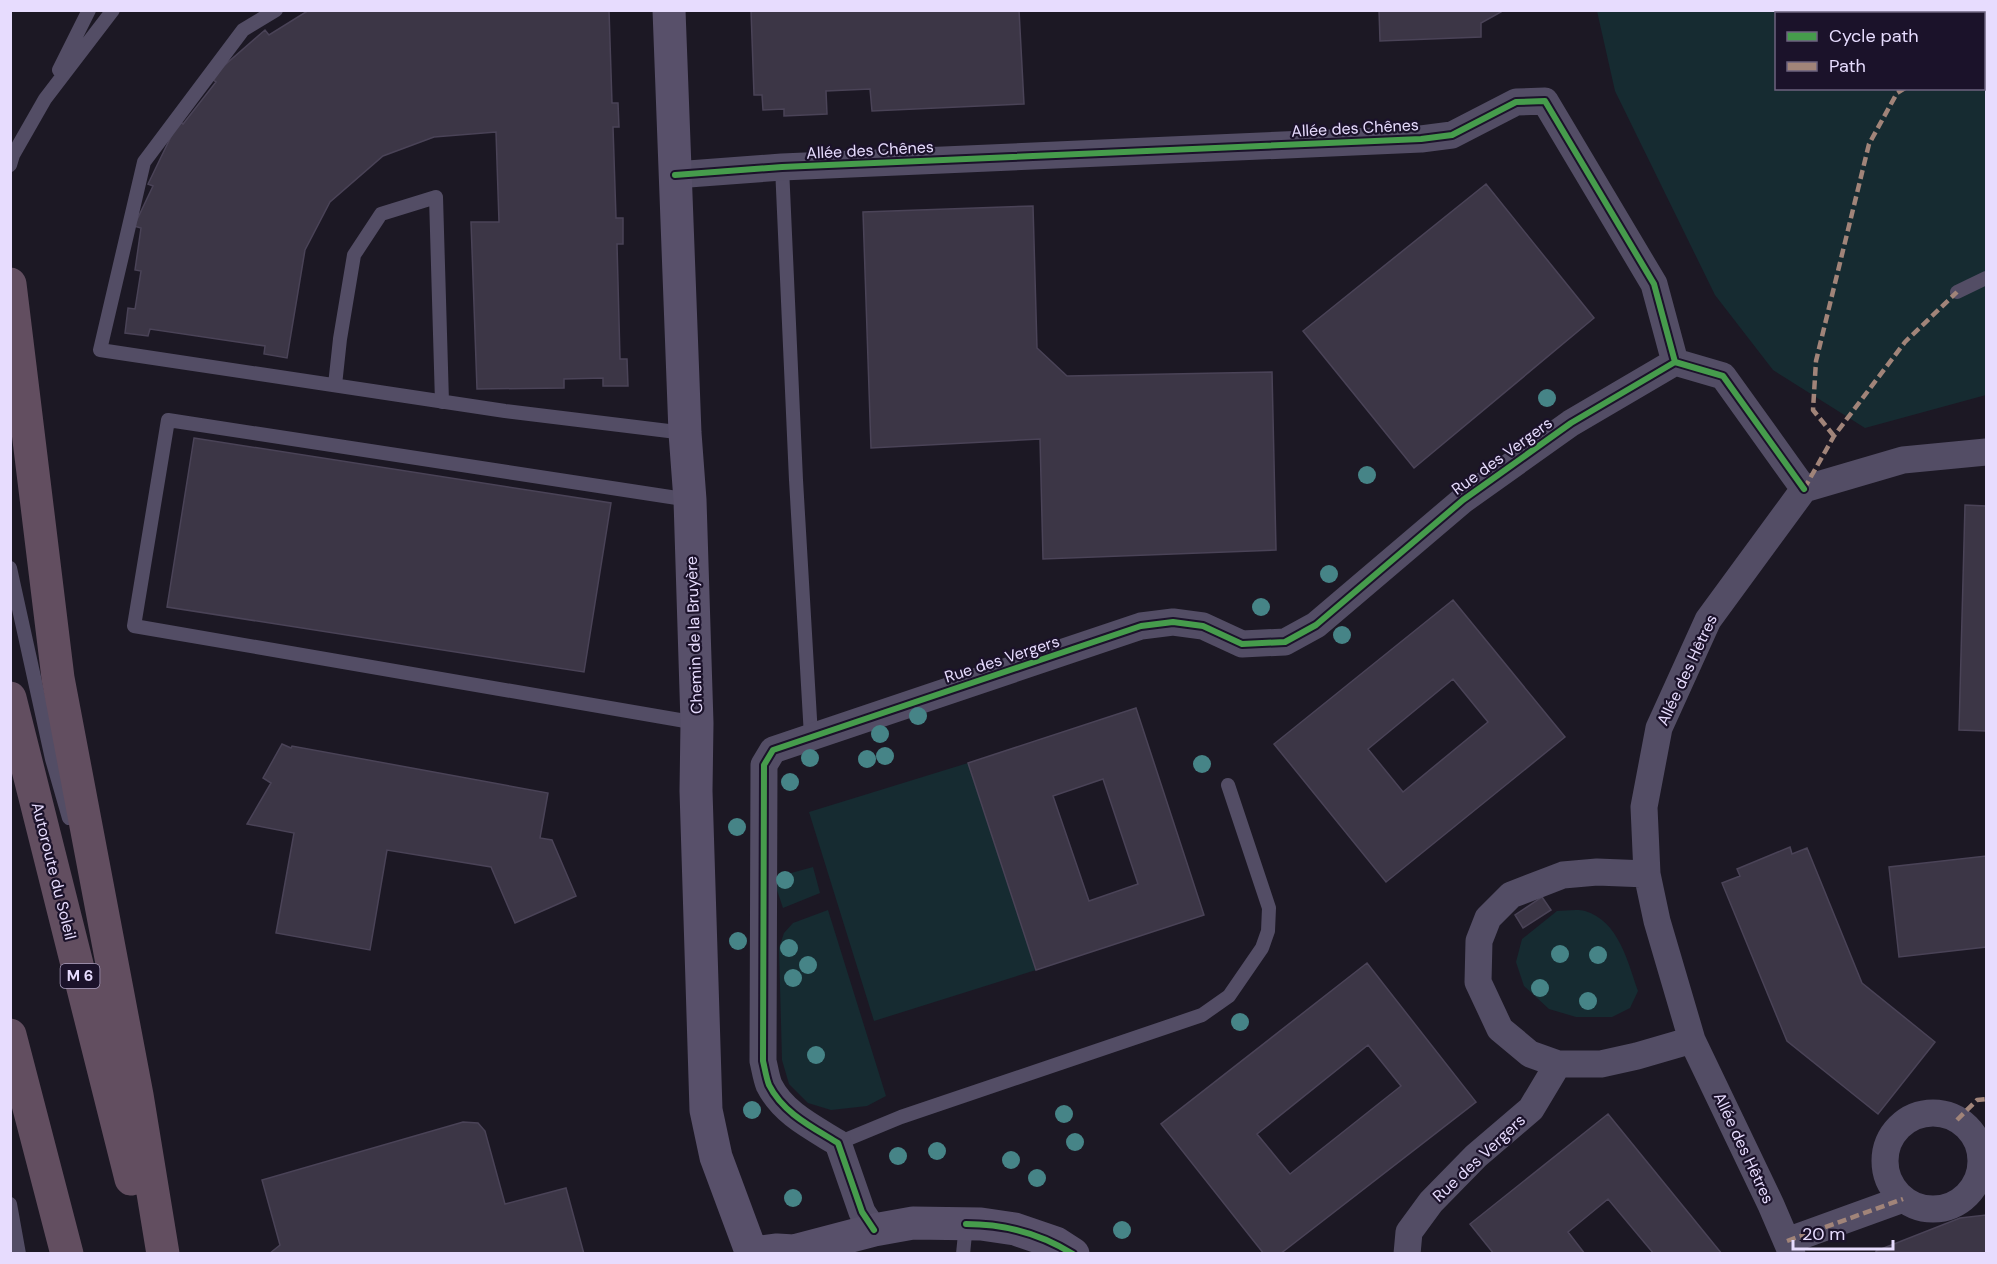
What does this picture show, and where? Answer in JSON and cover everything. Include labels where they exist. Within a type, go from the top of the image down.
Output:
[{"type":"highway","points":[[10,284],[58,678],[163,1254]]},
{"type":"highway","name":"Autoroute du Soleil","points":[[10,698],[150,1254]]},
{"type":"highway","points":[[10,1035],[67,1254]]},
{"type":"main road","name":"Chemin de la Bruyère","points":[[669,10],[685,433],[690,500],[706,1110],[716,1157],[752,1253]]},
{"type":"main road","points":[[752,1253],[777,1250],[794,1251],[871,1242],[913,1222],[965,1239],[981,1224],[1015,1229],[1056,1243],[1073,1254]]},
{"type":"street","name":"Allée des Chênes","points":[[675,175],[782,167],[1421,138],[1452,135],[1516,102],[1545,101],[1654,284],[1675,362]]},
{"type":"street","points":[[1675,362],[1723,376],[1804,489],[1903,460],[1986,452]]},
{"type":"street","name":"Rue des Vergers","points":[[838,1143],[803,1122],[783,1106],[769,1084],[762,1061],[764,765],[773,750],[1141,626],[1173,622],[1203,626],[1242,644],[1285,642],[1316,625],[1463,500],[1571,423],[1675,362]]},
{"type":"street","name":"Allée des Hêtres","points":[[1789,1247],[1692,1040],[1657,921],[1647,874],[1644,807],[1659,728],[1708,620],[1804,489]]},
{"type":"street","points":[[1647,874],[1597,872],[1563,874],[1511,895],[1488,918],[1479,941],[1478,982],[1500,1029],[1530,1054],[1558,1064],[1602,1064],[1692,1040]]},
{"type":"street","name":"Rue des Vergers","points":[[1407,1254],[1409,1232],[1431,1202],[1476,1156],[1531,1109],[1558,1064]]},
{"type":"street","points":[[838,1143],[871,1242]]},
{"type":"street","points":[[1789,1247],[1903,1199]]},
{"type":"lane","points":[[10,165],[13,155],[45,99],[88,10]]},
{"type":"lane","points":[[45,99],[113,10]]},
{"type":"lane","points":[[276,10],[243,30],[144,162],[100,350],[442,402],[685,433]]},
{"type":"lane","points":[[782,167],[796,480],[811,736]]},
{"type":"lane","points":[[335,385],[354,255],[381,214],[436,197],[442,402]]},
{"type":"lane","points":[[1957,292],[1986,278]]},
{"type":"lane","points":[[690,500],[168,420],[134,626],[697,723]]},
{"type":"lane","points":[[10,568],[52,759],[112,967]]},
{"type":"lane","points":[[838,1143],[901,1118],[1202,1015],[1229,996],[1262,948],[1268,931],[1269,908],[1228,785]]},
{"type":"lane","points":[[153,1196],[171,1254]]},
{"type":"lane","points":[[10,1204],[19,1254]]},
{"type":"shaded area","points":[[1597,11],[1986,11],[1986,395],[1865,428],[1773,370],[1715,295],[1615,91]]},
{"type":"shaded area","points":[[968,763],[1036,970],[874,1021],[809,812]]},
{"type":"shaded area","points":[[813,867],[820,893],[783,908],[773,878]]},
{"type":"shaded area","points":[[828,910],[886,1096],[867,1106],[831,1110],[808,1103],[789,1084],[782,1060],[779,948],[784,933],[793,923]]},
{"type":"shaded area","points":[[1557,911],[1585,911],[1597,916],[1614,933],[1626,956],[1638,991],[1630,1008],[1612,1017],[1576,1017],[1549,1009],[1524,986],[1516,962],[1522,939]]},
{"type":"building","points":[[309,10],[609,10],[612,103],[618,103],[619,127],[613,127],[616,218],[623,218],[623,244],[617,244],[620,359],[627,359],[628,386],[603,386],[603,378],[564,379],[564,388],[477,389],[471,222],[499,222],[496,132],[434,137],[383,156],[330,202],[305,250],[287,358],[264,354],[265,346],[150,329],[148,336],[125,333],[128,308],[135,309],[141,271],[135,270],[141,228],[134,226],[153,186],[148,184],[179,120],[183,124],[216,82],[210,78],[265,30],[269,35]]},
{"type":"building","points":[[751,10],[1019,10],[1024,104],[872,111],[870,89],[826,91],[827,114],[784,116],[784,109],[763,110],[762,95],[754,95]]},
{"type":"building","points":[[1379,10],[1500,10],[1501,12],[1481,23],[1481,37],[1380,41]]},
{"type":"building","points":[[1486,184],[1594,318],[1414,468],[1303,331]]},
{"type":"building","points":[[1033,206],[1037,348],[1067,376],[1272,372],[1276,550],[1043,559],[1040,439],[871,448],[863,212]]},
{"type":"building","points":[[194,438],[611,503],[584,672],[167,607]]},
{"type":"building","points":[[1965,505],[1986,506],[1986,731],[1959,730]]},
{"type":"building","points":[[1453,600],[1565,737],[1386,882],[1274,744]],"holes":[[[1453,679],[1488,722],[1403,792],[1368,749]]]},
{"type":"building","points":[[1136,708],[1204,915],[1036,970],[968,763]],"holes":[[[1103,779],[1138,884],[1089,901],[1053,796]]]},
{"type":"building","points":[[282,744],[291,748],[292,746],[548,793],[540,838],[552,840],[576,896],[515,923],[491,867],[387,850],[370,950],[276,933],[294,833],[247,824],[271,783],[263,778]]},
{"type":"building","points":[[1790,847],[1792,854],[1807,848],[1862,983],[1935,1042],[1878,1114],[1787,1041],[1722,883],[1740,876],[1737,869]]},
{"type":"building","points":[[1986,856],[1986,947],[1899,957],[1889,867]]},
{"type":"building","points":[[1542,897],[1551,910],[1523,928],[1515,915]]},
{"type":"building","points":[[1367,963],[1476,1102],[1280,1254],[1264,1254],[1161,1124]],"holes":[[[1368,1045],[1401,1086],[1290,1174],[1257,1134]]]},
{"type":"building","points":[[1608,1114],[1722,1254],[1654,1254],[1608,1199],[1568,1232],[1585,1254],[1494,1254],[1470,1224]]},
{"type":"building","points":[[463,1122],[478,1123],[485,1131],[505,1204],[566,1188],[584,1254],[269,1254],[280,1245],[262,1180]]},
{"type":"building","points":[[1986,1215],[1986,1254],[1876,1254],[1876,1251],[1960,1218]]},
{"type":"marked path","points":[[1834,436],[1813,410],[1816,361],[1869,144],[1897,93],[1902,90]]},
{"type":"marked path","points":[[1804,489],[1834,436],[1905,342],[1957,292]]},
{"type":"marked path","points":[[1957,1120],[1977,1100],[1986,1099]]},
{"type":"marked path","points":[[1787,1241],[1903,1199]]},
{"type":"cycle path","points":[[675,175],[782,167],[1421,139],[1452,135],[1516,102],[1545,101],[1654,284],[1675,362],[1723,376],[1804,489]]},
{"type":"cycle path","points":[[874,1230],[862,1212],[838,1143],[808,1125],[782,1104],[769,1085],[763,1061],[764,765],[773,750],[1141,626],[1173,622],[1203,626],[1242,644],[1285,642],[1316,625],[1463,500],[1571,423],[1675,362]]},
{"type":"cycle path","points":[[966,1224],[1008,1228],[1048,1241],[1073,1254]]}]
